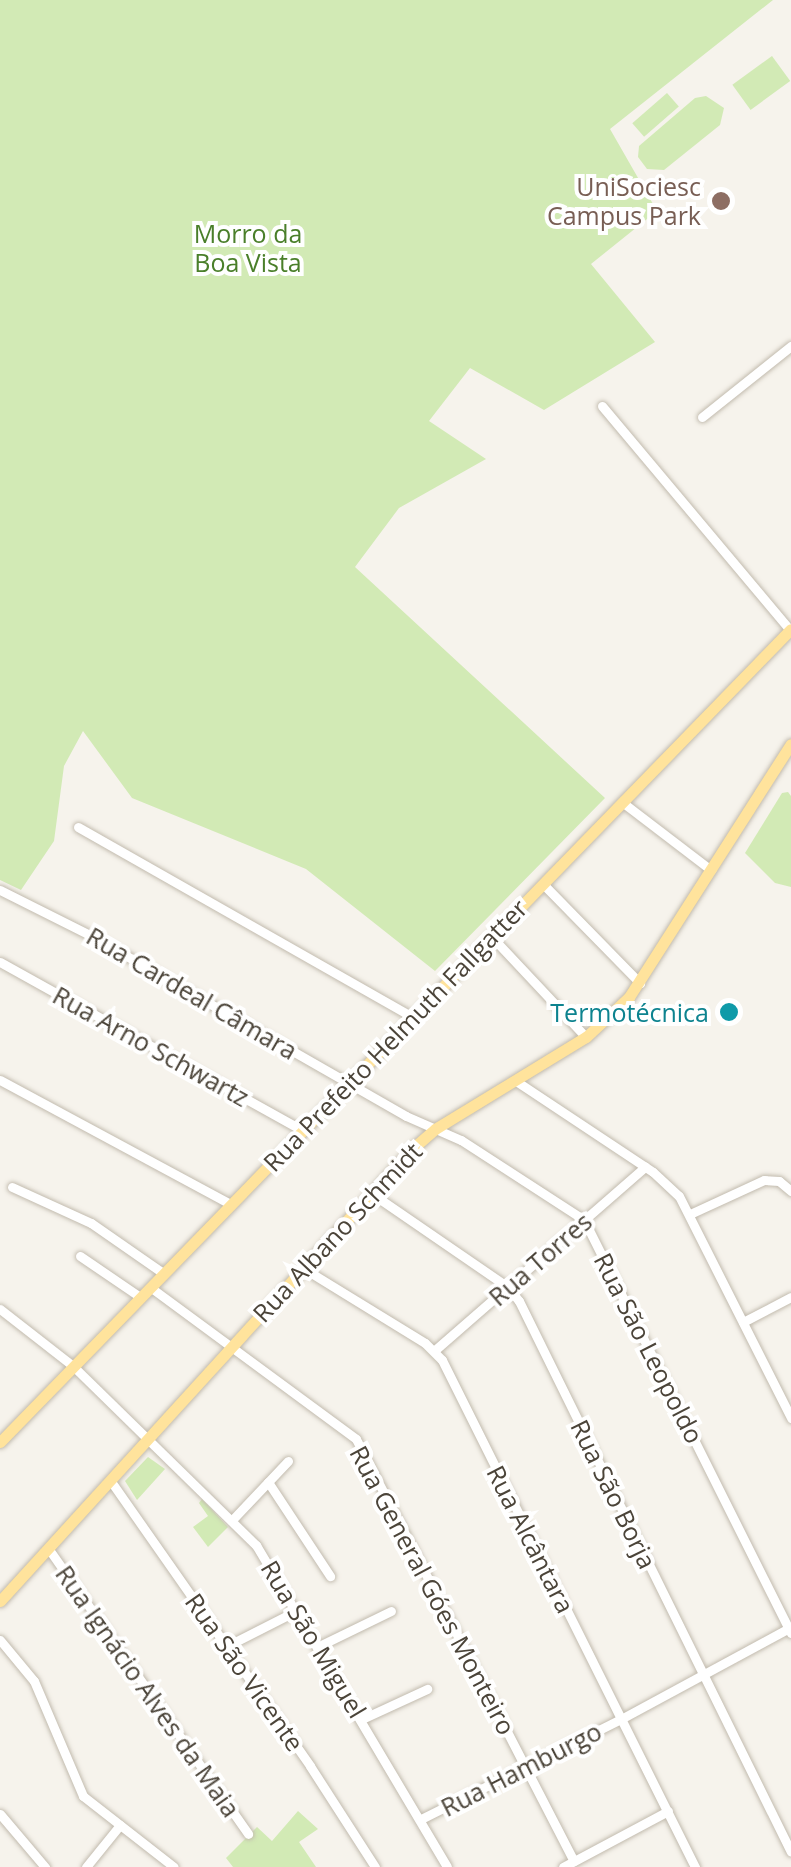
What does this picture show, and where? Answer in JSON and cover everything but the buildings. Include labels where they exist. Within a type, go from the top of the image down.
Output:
[{"type":"main road","name":"Rua Prefeito Helmuth Fallgatter","points":[[0,1442],[791,630]]},
{"type":"main road","name":"Rua Albano Schmidt","points":[[0,1601],[302,1268],[435,1128],[586,1038],[640,983],[791,744]]},
{"type":"street","points":[[702,417],[789,353]]},
{"type":"street","points":[[602,406],[791,630]]},
{"type":"street","points":[[622,802],[711,870]]},
{"type":"street","points":[[78,827],[413,1017]]},
{"type":"street","points":[[542,884],[640,983]]},
{"type":"street","name":"Rua Cardeal Câmara","points":[[0,890],[90,934],[348,1083],[435,1128]]},
{"type":"street","points":[[491,936],[586,1038]]},
{"type":"street","name":"Rua Arno Schwartz","points":[[0,962],[302,1130]]},
{"type":"street","points":[[0,1080],[230,1204]]},
{"type":"street","points":[[516,1081],[671,1187],[690,1214],[790,1411]]},
{"type":"street","points":[[435,1128],[461,1140],[584,1220]]},
{"type":"street","name":"Rua Torres","points":[[434,1350],[645,1167]]},
{"type":"street","points":[[690,1214],[771,1179],[791,1191]]},
{"type":"street","points":[[12,1187],[92,1223],[163,1273]]},
{"type":"street","name":"Rua São Borja","points":[[372,1192],[508,1287],[519,1300],[791,1852]]},
{"type":"street","name":"Rua São Leopoldo","points":[[584,1220],[790,1629]]},
{"type":"street","points":[[80,1256],[140,1296]]},
{"type":"street","points":[[302,1268],[434,1350]]},
{"type":"street","name":"Rua General Góes Monteiro","points":[[150,1286],[349,1432],[362,1447],[574,1861]]},
{"type":"street","points":[[743,1322],[791,1297]]},
{"type":"street","name":"Rua São Miguel","points":[[0,1309],[73,1366],[232,1519],[270,1563],[447,1867]]},
{"type":"street","name":"Rua Alcântara","points":[[434,1350],[696,1867]]},
{"type":"street","points":[[232,1519],[288,1461]]},
{"type":"street","name":"Rua São Vicente","points":[[110,1480],[375,1867]]},
{"type":"street","points":[[268,1482],[330,1576]]},
{"type":"street","name":"Rua Ignácio Alves da Maia","points":[[48,1548],[248,1834]]},
{"type":"street","points":[[227,1646],[298,1610]]},
{"type":"street","points":[[319,1646],[391,1610]]},
{"type":"street","name":"Rua Hamburgo","points":[[420,1819],[622,1719],[790,1629]]},
{"type":"street","points":[[0,1640],[34,1681],[84,1796],[174,1867]]},
{"type":"street","points":[[362,1718],[426,1688]]},
{"type":"street","points":[[563,1867],[668,1811]]},
{"type":"street","points":[[0,1814],[45,1867]]},
{"type":"street","points":[[86,1867],[120,1825]]},
{"type":"green space","name":"Morro da Boa Vista","points":[[0,0],[773,0],[610,129],[657,211],[591,264],[655,342],[544,410],[470,368],[429,421],[486,459],[399,508],[355,567],[605,798],[435,971],[306,869],[132,798],[83,731],[64,766],[54,841],[21,890],[0,880]]},
{"type":"green space","points":[[772,56],[790,81],[751,110],[732,85]]},
{"type":"green space","points":[[667,93],[679,107],[644,137],[632,123]]},
{"type":"green space","points":[[706,96],[724,108],[720,125],[664,170],[647,169],[638,157],[639,146],[695,98]]},
{"type":"green space","points":[[788,792],[791,887],[775,883],[745,853],[782,793]]},
{"type":"green space","points":[[148,1457],[165,1469],[137,1500],[125,1481]]},
{"type":"green space","points":[[202,1499],[228,1527],[208,1547],[193,1527],[208,1516],[199,1503]]},
{"type":"green space","points":[[298,1811],[318,1829],[299,1842],[316,1867],[233,1867],[226,1858],[257,1827],[272,1841]]},
{"type":"place","name":"UniSociesc Campus Park","points":[[721,201]]},
{"type":"place","name":"Termotécnica","points":[[729,1012]]}]
